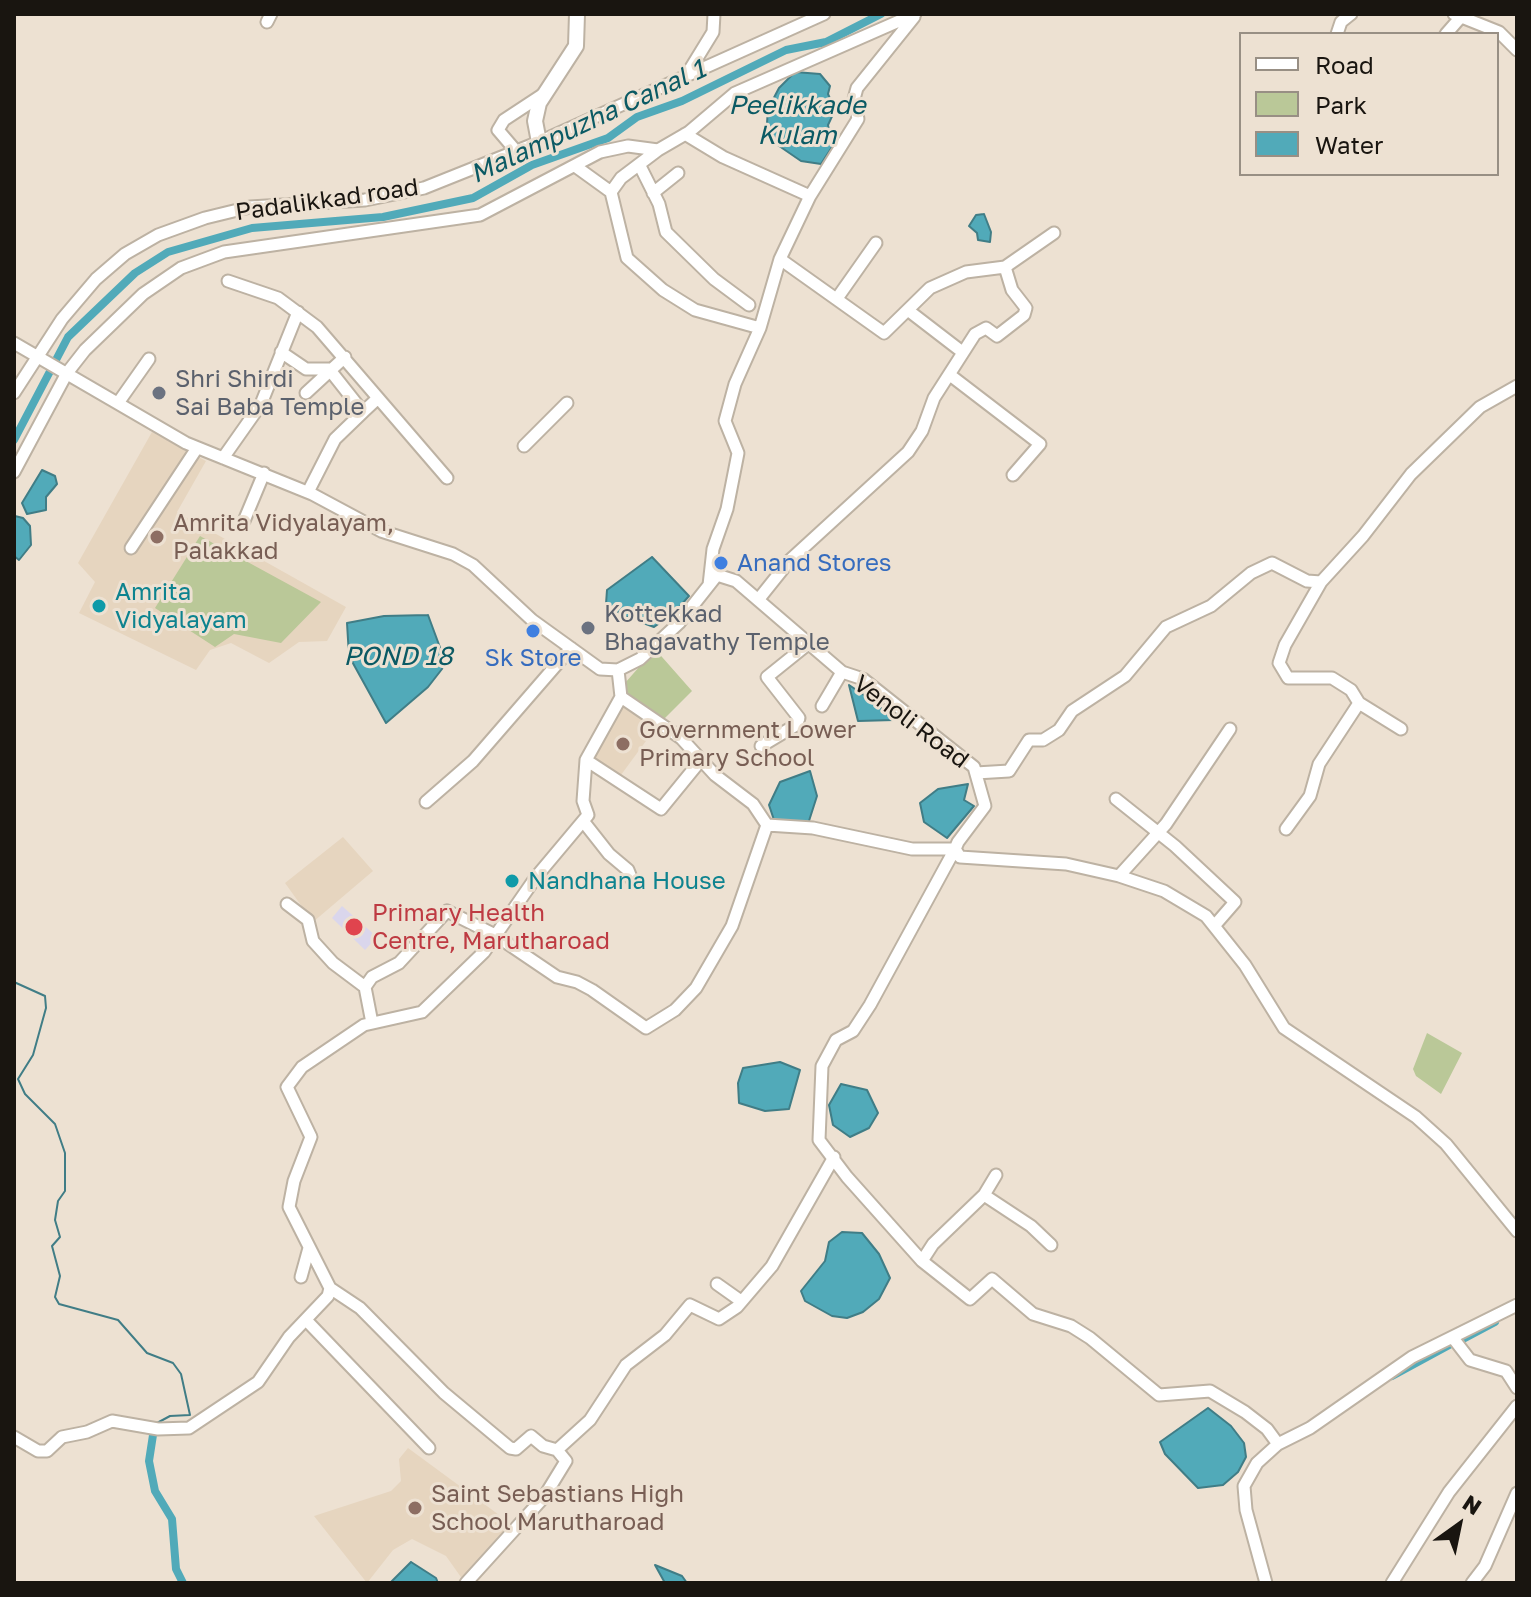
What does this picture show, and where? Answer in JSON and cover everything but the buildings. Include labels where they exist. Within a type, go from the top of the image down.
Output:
[{"type":"main road","points":[[539,142],[535,121],[543,95],[576,46],[577,14]]},
{"type":"street","points":[[686,76],[713,32],[714,14]]},
{"type":"street","name":"Padalikkad road","points":[[14,393],[96,279],[125,254],[158,235],[205,218],[250,207],[365,200],[424,188],[539,142],[824,14]]},
{"type":"street","points":[[611,192],[621,178],[685,134],[735,93],[916,14]]},
{"type":"street","points":[[14,343],[197,448],[308,492],[381,531],[453,554],[473,565],[532,620],[600,669],[618,670],[640,659],[679,623],[709,586],[713,549],[727,509],[738,453],[725,421],[735,384],[760,328],[780,259],[810,196],[858,119],[854,99],[857,88],[916,14]]},
{"type":"street","points":[[1338,32],[1341,22],[1351,14]]},
{"type":"street","points":[[1457,16],[1499,32],[1517,50]]},
{"type":"street","points":[[516,151],[498,130],[504,120],[543,95]]},
{"type":"street","points":[[685,134],[723,157],[810,196]]},
{"type":"street","points":[[14,472],[67,372],[143,294],[181,268],[224,252],[480,215],[600,152],[628,146],[658,150]]},
{"type":"street","points":[[575,166],[611,192],[627,258],[642,273],[695,310],[760,328]]},
{"type":"street","points":[[640,166],[666,232],[714,279],[749,305]]},
{"type":"street","points":[[653,193],[678,173]]},
{"type":"street","points":[[780,259],[838,297],[884,333],[930,288],[966,272],[1005,267],[1054,233]]},
{"type":"street","points":[[838,297],[876,243]]},
{"type":"street","points":[[758,600],[790,560],[908,452],[922,431],[934,398],[950,375],[961,351],[981,330],[986,328],[997,336],[1024,315],[1026,308],[1012,290],[1005,267]]},
{"type":"street","points":[[228,281],[278,298],[317,327],[447,478]]},
{"type":"street","points":[[909,311],[961,351]]},
{"type":"street","points":[[223,458],[261,404],[298,312]]},
{"type":"street","points":[[281,352],[306,369],[329,369]]},
{"type":"street","points":[[306,393],[345,357]]},
{"type":"street","points":[[118,403],[149,359]]},
{"type":"street","points":[[329,369],[363,412]]},
{"type":"street","points":[[950,375],[1040,444],[1013,475]]},
{"type":"street","points":[[1401,729],[1359,703],[1351,690],[1332,678],[1288,678],[1279,663],[1285,645],[1321,582],[1363,536],[1411,474],[1480,407],[1517,386]]},
{"type":"street","points":[[308,492],[335,439],[378,398]]},
{"type":"street","points":[[524,446],[567,403]]},
{"type":"street","points":[[131,548],[197,448]]},
{"type":"street","points":[[244,521],[264,473]]},
{"type":"street","points":[[976,773],[1009,771],[1029,740],[1043,740],[1059,730],[1072,711],[1125,676],[1166,627],[1211,606],[1251,573],[1272,563],[1307,581],[1321,582]]},
{"type":"street","name":"Venoli Road","points":[[709,586],[717,575],[736,581],[842,672],[863,679],[974,767],[985,806],[955,849]]},
{"type":"street","points":[[761,746],[796,725],[799,718],[767,677],[808,644]]},
{"type":"street","points":[[426,802],[473,761],[571,648]]},
{"type":"street","points":[[466,1583],[561,1472],[566,1461],[557,1450],[543,1446],[531,1436],[516,1449],[510,1448],[444,1393],[360,1308],[330,1288],[292,1217],[289,1198],[311,1137],[287,1087],[302,1067],[372,1023],[422,1012],[465,974],[536,877],[588,815],[583,801],[586,760],[621,697],[618,670]]},
{"type":"street","points":[[822,706],[842,672]]},
{"type":"street","points":[[621,697],[660,721],[753,804],[767,825]]},
{"type":"street","points":[[1286,829],[1310,796],[1319,764],[1359,703]]},
{"type":"street","points":[[1119,876],[1158,832],[1230,729]]},
{"type":"street","points":[[586,760],[661,809],[701,760]]},
{"type":"street","points":[[1116,799],[1158,832],[1235,902],[1215,925]]},
{"type":"street","points":[[583,821],[609,854],[628,870],[632,880]]},
{"type":"street","points":[[767,825],[813,828],[912,849],[955,849]]},
{"type":"street","points":[[365,987],[372,977],[399,963],[447,911],[495,935],[557,977],[592,990],[646,1028],[675,1010],[696,988],[732,926],[767,825]]},
{"type":"street","points":[[955,849],[960,857],[1066,864],[1119,876],[1164,891],[1215,925],[1284,1028],[1416,1117],[1446,1144],[1517,1230]]},
{"type":"street","points":[[955,849],[870,1005],[853,1031],[836,1040],[822,1066],[819,1140],[847,1177],[922,1261],[970,1299],[992,1279],[1033,1314],[1071,1326],[1090,1338],[1159,1395],[1210,1391],[1267,1429],[1278,1444]]},
{"type":"street","points":[[287,904],[308,920],[313,941],[333,963],[365,987],[372,1023]]},
{"type":"street","points":[[557,1450],[590,1420],[626,1365],[665,1335],[690,1305],[719,1319],[741,1301],[772,1266],[834,1157]]},
{"type":"street","points":[[922,1261],[933,1244],[984,1195],[996,1175]]},
{"type":"street","points":[[984,1195],[1031,1226],[1051,1245]]},
{"type":"street","points":[[301,1277],[309,1248]]},
{"type":"street","points":[[717,1284],[741,1301]]},
{"type":"street","points":[[14,1437],[38,1451],[47,1451],[62,1437],[87,1432],[112,1421],[158,1429],[189,1428],[258,1382],[330,1288]]},
{"type":"street","points":[[1266,1583],[1246,1510],[1244,1486],[1250,1471],[1278,1444],[1310,1428],[1412,1357],[1517,1305]]},
{"type":"street","points":[[306,1320],[429,1448]]},
{"type":"street","points":[[1453,1338],[1470,1360],[1506,1371],[1517,1388]]},
{"type":"street","points":[[1392,1583],[1449,1492],[1517,1406]]},
{"type":"street","points":[[1472,1583],[1485,1566],[1517,1493]]},
{"type":"shaded area","name":"Amrita Vidyalayam, Palakkad","points":[[152,432],[206,461],[177,512],[346,607],[327,641],[299,642],[269,663],[231,643],[210,650],[196,670],[79,613],[95,582],[78,563]]},
{"type":"shaded area","name":"Government Lower Primary School","points":[[622,701],[657,726],[618,779],[593,762]]},
{"type":"shaded area","points":[[343,837],[373,871],[313,922],[285,883]]},
{"type":"shaded area","name":"Primary Health Centre, Marutharoad","points":[[342,906],[377,937],[365,950],[332,918]]},
{"type":"shaded area","name":"Saint Sebastians High School Marutharoad","points":[[408,1448],[510,1523],[463,1580],[446,1556],[412,1539],[393,1550],[367,1583],[314,1516],[391,1491],[401,1481],[399,1459]]},
{"type":"green space","points":[[200,536],[321,602],[281,643],[234,634],[215,647],[155,608]]},
{"type":"green space","points":[[655,649],[692,691],[664,719],[623,694],[625,683]]},
{"type":"green space","points":[[1427,1033],[1462,1053],[1441,1094],[1416,1076],[1413,1069]]},
{"type":"water","name":"Peelikkade Kulam","points":[[795,72],[820,74],[830,86],[828,94],[835,110],[828,125],[832,147],[821,164],[801,161],[766,137],[768,109],[779,88]]},
{"type":"water","points":[[984,214],[991,232],[990,242],[978,240],[977,233],[969,226],[976,215]]},
{"type":"water","points":[[42,470],[55,476],[57,484],[46,497],[46,510],[27,514],[22,503]]},
{"type":"water","points":[[15,516],[23,518],[30,526],[31,545],[19,560],[14,556]]},
{"type":"water","points":[[652,557],[689,596],[674,613],[654,627],[624,616],[606,604],[607,590]]},
{"type":"water","name":"POND 18","points":[[428,615],[445,661],[442,669],[428,687],[386,723],[349,656],[347,623],[384,616]]},
{"type":"water","points":[[849,685],[873,701],[894,720],[858,721]]},
{"type":"water","points":[[810,771],[817,796],[808,824],[775,823],[769,805],[780,782]]},
{"type":"water","points":[[968,784],[964,800],[974,806],[947,838],[924,822],[920,803],[938,789]]},
{"type":"water","points":[[780,1062],[800,1070],[789,1109],[765,1111],[739,1103],[738,1083],[743,1068]]},
{"type":"water","points":[[841,1084],[867,1090],[878,1113],[869,1128],[850,1137],[833,1125],[829,1105]]},
{"type":"water","points":[[842,1232],[862,1233],[879,1254],[890,1278],[879,1299],[863,1312],[847,1318],[832,1316],[805,1301],[801,1291],[825,1261],[829,1242]]},
{"type":"water","points":[[1208,1408],[1231,1426],[1244,1443],[1246,1457],[1238,1472],[1223,1485],[1198,1488],[1165,1454],[1160,1442]]},
{"type":"water","points":[[411,1562],[436,1578],[438,1583],[390,1583]]},
{"type":"water","points":[[655,1565],[682,1576],[687,1583],[665,1583]]},
{"type":"waterway","name":"Malampuzha Canal 1","points":[[14,440],[68,337],[135,273],[168,252],[252,228],[383,217],[473,198],[532,165],[608,138],[637,117],[682,101],[786,50],[826,42],[881,14]]},
{"type":"waterway","points":[[14,982],[45,996],[46,1008],[33,1055],[18,1079],[25,1094],[55,1124],[65,1153],[65,1191],[58,1201],[55,1220],[60,1237],[52,1246],[60,1276],[55,1297],[59,1304],[118,1320],[147,1353],[173,1363],[181,1374],[190,1415],[170,1416],[157,1423]]},
{"type":"waterway","points":[[1463,1339],[1495,1322]]},
{"type":"waterway","points":[[1392,1376],[1451,1344]]},
{"type":"waterway","points":[[153,1435],[149,1461],[155,1491],[172,1519],[176,1569],[183,1583]]},
{"type":"place","name":"Shri Shirdi Sai Baba Temple","points":[[159,393]]},
{"type":"place","name":"Amrita Vidyalayam, Palakkad","points":[[157,537]]},
{"type":"place","name":"Anand Stores","points":[[721,563]]},
{"type":"place","name":"Amrita Vidyalayam","points":[[99,606]]},
{"type":"place","name":"Kottekkad Bhagavathy Temple","points":[[588,628]]},
{"type":"place","name":"Sk Store","points":[[533,631]]},
{"type":"place","name":"Government Lower Primary School","points":[[623,744]]},
{"type":"place","name":"Nandhana House","points":[[512,881]]},
{"type":"place","name":"Primary Health Centre, Marutharoad","points":[[354,927]]},
{"type":"place","name":"Saint Sebastians High School Marutharoad","points":[[415,1508]]}]
